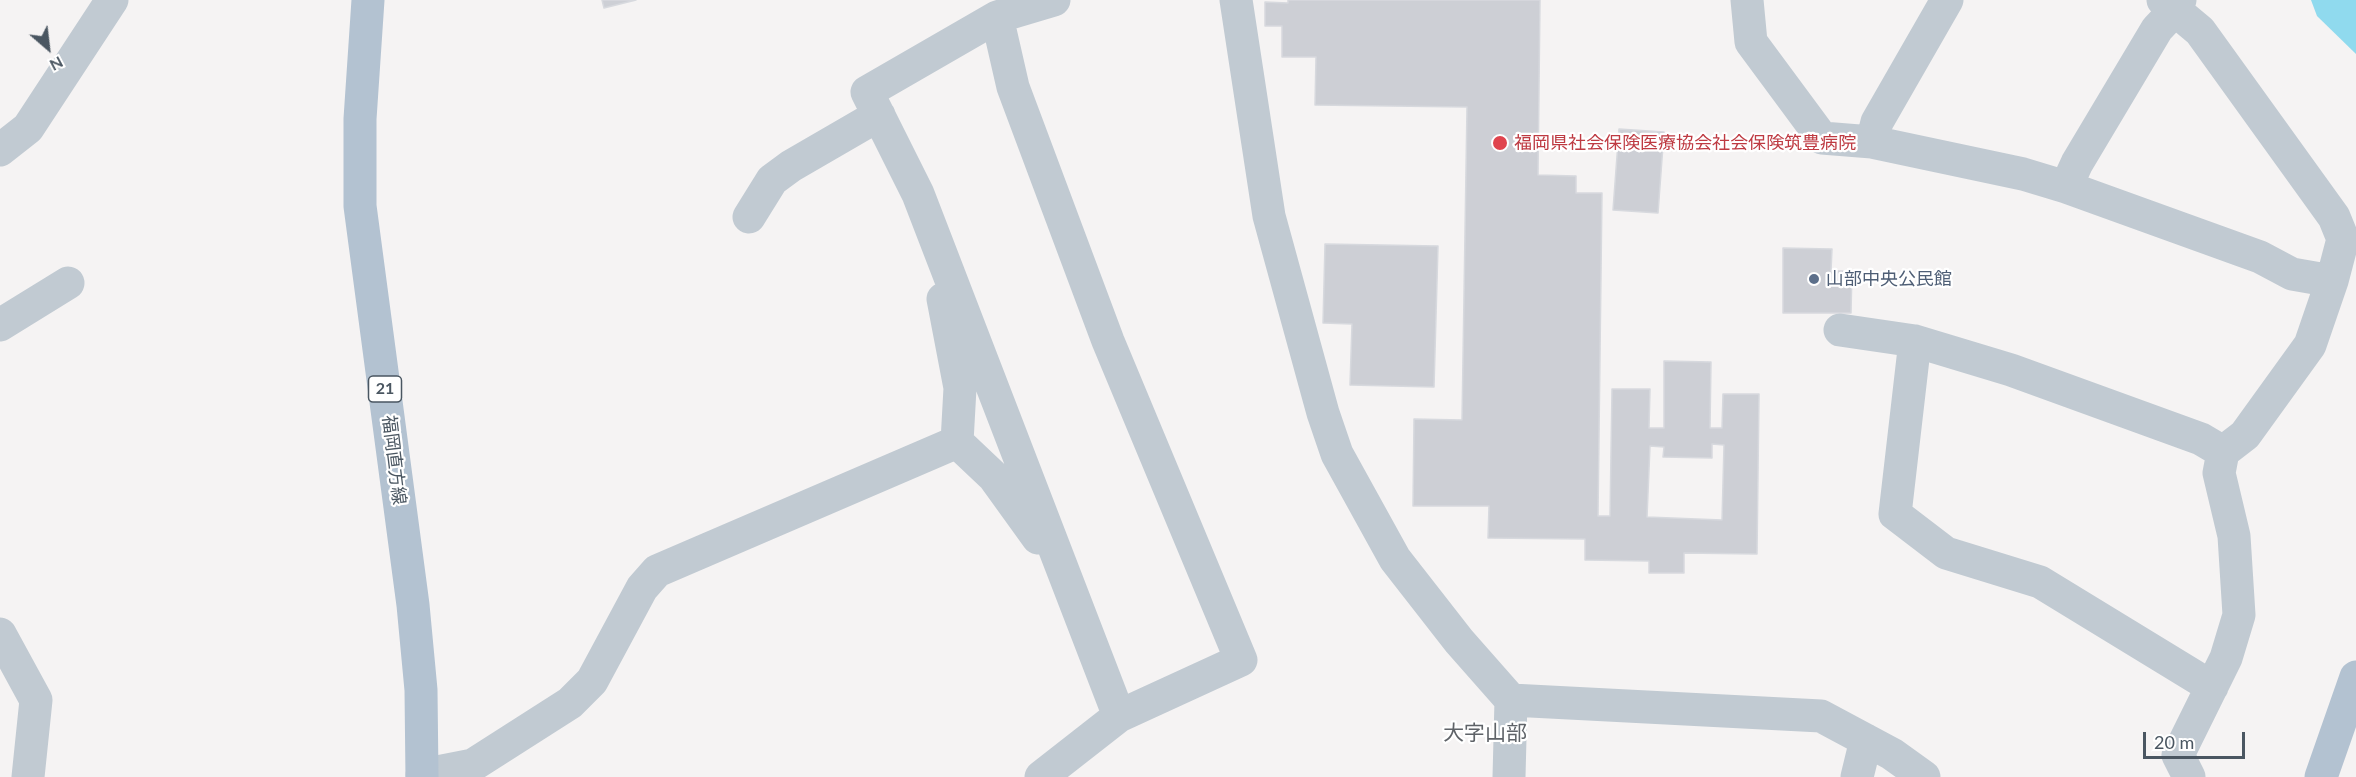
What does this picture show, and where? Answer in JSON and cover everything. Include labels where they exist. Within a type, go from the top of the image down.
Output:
[{"type":"main road","name":"福岡直方線","points":[[368,0],[360,119],[360,206],[413,605],[421,690],[422,776]]},
{"type":"main road","points":[[2321,777],[2356,677]]},
{"type":"street","points":[[0,150],[28,128],[112,0]]},
{"type":"street","points":[[1054,0],[997,18],[867,92],[918,194],[1119,716]]},
{"type":"street","points":[[1236,0],[1269,216],[1323,413],[1337,454],[1395,559],[1460,641],[1511,700],[1509,777]]},
{"type":"street","points":[[1747,0],[1751,42],[1822,138],[1872,142],[2023,174],[2260,257],[2292,274],[2332,281]]},
{"type":"street","points":[[1872,142],[1877,122],[1947,0]]},
{"type":"street","points":[[2066,188],[2077,163],[2172,3],[2200,31],[2334,217],[2343,239],[2332,281],[2310,345],[2245,435],[2223,452],[2219,473],[2234,536],[2239,615],[2226,658],[2178,755],[2188,777]]},
{"type":"street","points":[[997,18],[1013,87],[1108,341],[1241,660],[1119,716],[1041,777]]},
{"type":"street","points":[[749,217],[772,180],[790,165],[879,115]]},
{"type":"street","points":[[948,271],[943,303],[960,388],[957,442],[994,477],[1025,518],[1074,599]]},
{"type":"street","points":[[0,325],[68,283]]},
{"type":"street","points":[[1840,330],[1915,341],[2011,370],[2201,439],[2223,452]]},
{"type":"street","points":[[1915,341],[1895,514],[1946,553],[2040,582],[2212,687]]},
{"type":"street","points":[[422,776],[472,765],[570,703],[592,681],[642,588],[657,571],[957,442]]},
{"type":"street","points":[[0,634],[36,699],[28,777]]},
{"type":"street","points":[[1511,700],[1821,716],[1892,754],[1924,777]]},
{"type":"street","points":[[1857,777],[1866,740]]},
{"type":"water","points":[[2311,0],[2356,0],[2356,54],[2317,16]]},
{"type":"building","points":[[602,0],[636,0],[604,8]]},
{"type":"building","points":[[1288,0],[1540,0],[1538,175],[1576,176],[1576,193],[1602,193],[1598,516],[1610,516],[1612,389],[1650,389],[1649,428],[1664,428],[1664,361],[1711,362],[1710,428],[1722,428],[1723,394],[1759,394],[1757,554],[1684,553],[1684,573],[1649,573],[1649,561],[1585,560],[1585,539],[1488,538],[1489,506],[1413,506],[1414,419],[1462,420],[1467,107],[1315,105],[1316,57],[1282,57],[1282,26],[1265,26],[1265,2],[1288,3]],"holes":[[[1712,444],[1724,445],[1722,520],[1647,517],[1650,446],[1664,447],[1663,457],[1712,458]]]},
{"type":"building","points":[[1619,129],[1664,132],[1658,213],[1613,210]]},
{"type":"building","points":[[1325,244],[1438,246],[1434,387],[1350,385],[1352,324],[1323,323]]},
{"type":"building","points":[[1783,248],[1832,249],[1831,271],[1852,271],[1851,313],[1783,313]]},
{"type":"place","name":"福岡県社会保険医療協会社会保険筑豊病院","points":[[1500,143]]},
{"type":"place","name":"山部中央公民館","points":[[1814,279]]},
{"type":"district","name":"大字山部","points":[[1485,733]]}]
